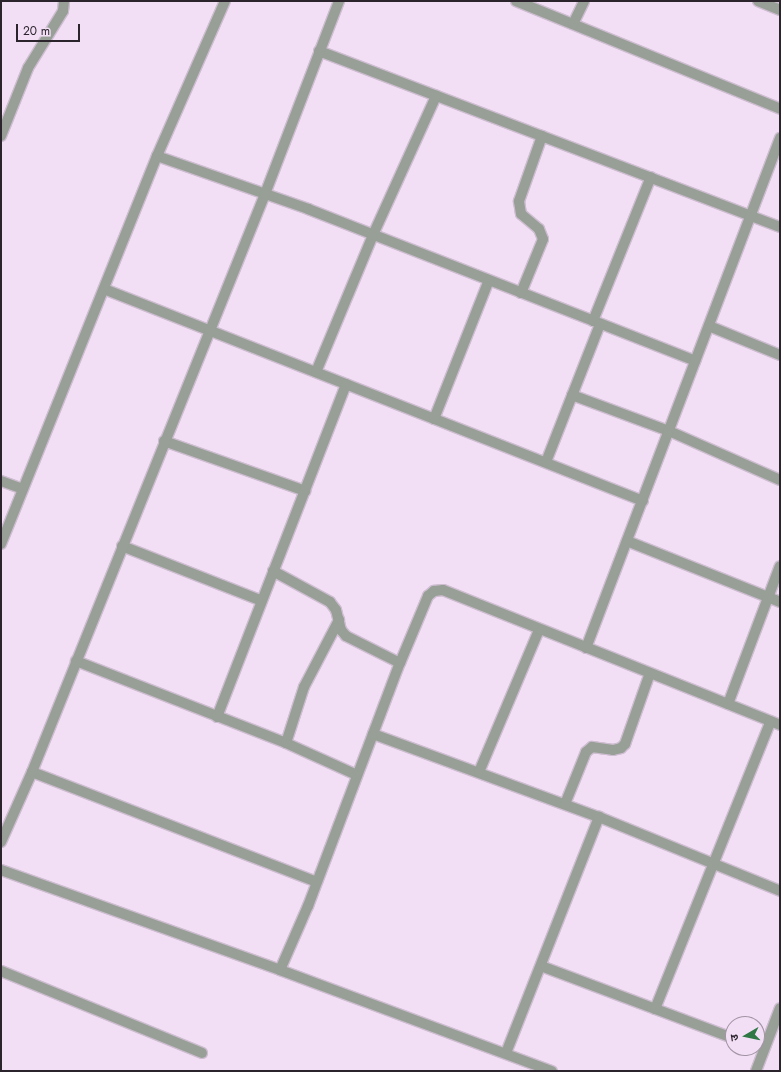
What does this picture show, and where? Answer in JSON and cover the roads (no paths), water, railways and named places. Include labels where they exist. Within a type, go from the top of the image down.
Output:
[{"type":"street","points":[[1,136],[28,68],[63,11],[64,1]]},
{"type":"street","points":[[1,544],[157,156],[225,1]]},
{"type":"street","points":[[1,842],[32,772],[208,330],[265,194],[339,1]]},
{"type":"street","points":[[516,1],[780,108]]},
{"type":"street","points":[[573,24],[584,1]]},
{"type":"street","points":[[758,1],[780,10]]},
{"type":"street","points":[[320,52],[780,227]]},
{"type":"street","points":[[316,372],[373,235],[436,96]]},
{"type":"street","points":[[521,293],[543,238],[539,229],[521,214],[519,201],[542,136]]},
{"type":"street","points":[[586,648],[780,138]]},
{"type":"street","points":[[157,156],[265,194],[373,235],[695,361]]},
{"type":"street","points":[[546,462],[572,395],[596,322],[651,177]]},
{"type":"street","points":[[434,419],[489,280]]},
{"type":"street","points":[[104,289],[643,501]]},
{"type":"street","points":[[709,326],[780,355]]},
{"type":"street","points":[[217,717],[346,384]]},
{"type":"street","points":[[572,395],[669,431],[780,480]]},
{"type":"street","points":[[164,441],[305,491]]},
{"type":"street","points":[[1,481],[23,489]]},
{"type":"street","points":[[627,541],[780,602]]},
{"type":"street","points":[[122,546],[262,601]]},
{"type":"street","points":[[728,704],[780,566]]},
{"type":"street","points":[[274,571],[330,602],[336,610],[341,630],[346,636],[400,663]]},
{"type":"street","points":[[280,970],[317,882],[400,663],[428,596],[434,591],[443,590],[539,630],[776,723],[714,864],[655,1009]]},
{"type":"street","points":[[286,743],[304,688],[339,620]]},
{"type":"street","points":[[479,772],[539,630]]},
{"type":"street","points":[[76,661],[286,743],[358,775]]},
{"type":"street","points":[[565,804],[586,752],[592,747],[613,750],[621,748],[625,744],[650,673]]},
{"type":"street","points":[[373,734],[599,817],[780,890]]},
{"type":"street","points":[[32,772],[317,882]]},
{"type":"street","points":[[506,1053],[599,817]]},
{"type":"street","points":[[1,870],[280,970],[552,1071]]},
{"type":"street","points":[[540,966],[725,1035]]},
{"type":"street","points":[[1,971],[202,1053]]},
{"type":"street","points":[[765,1040],[780,1008]]},
{"type":"street","points":[[756,1071],[759,1056]]}]
